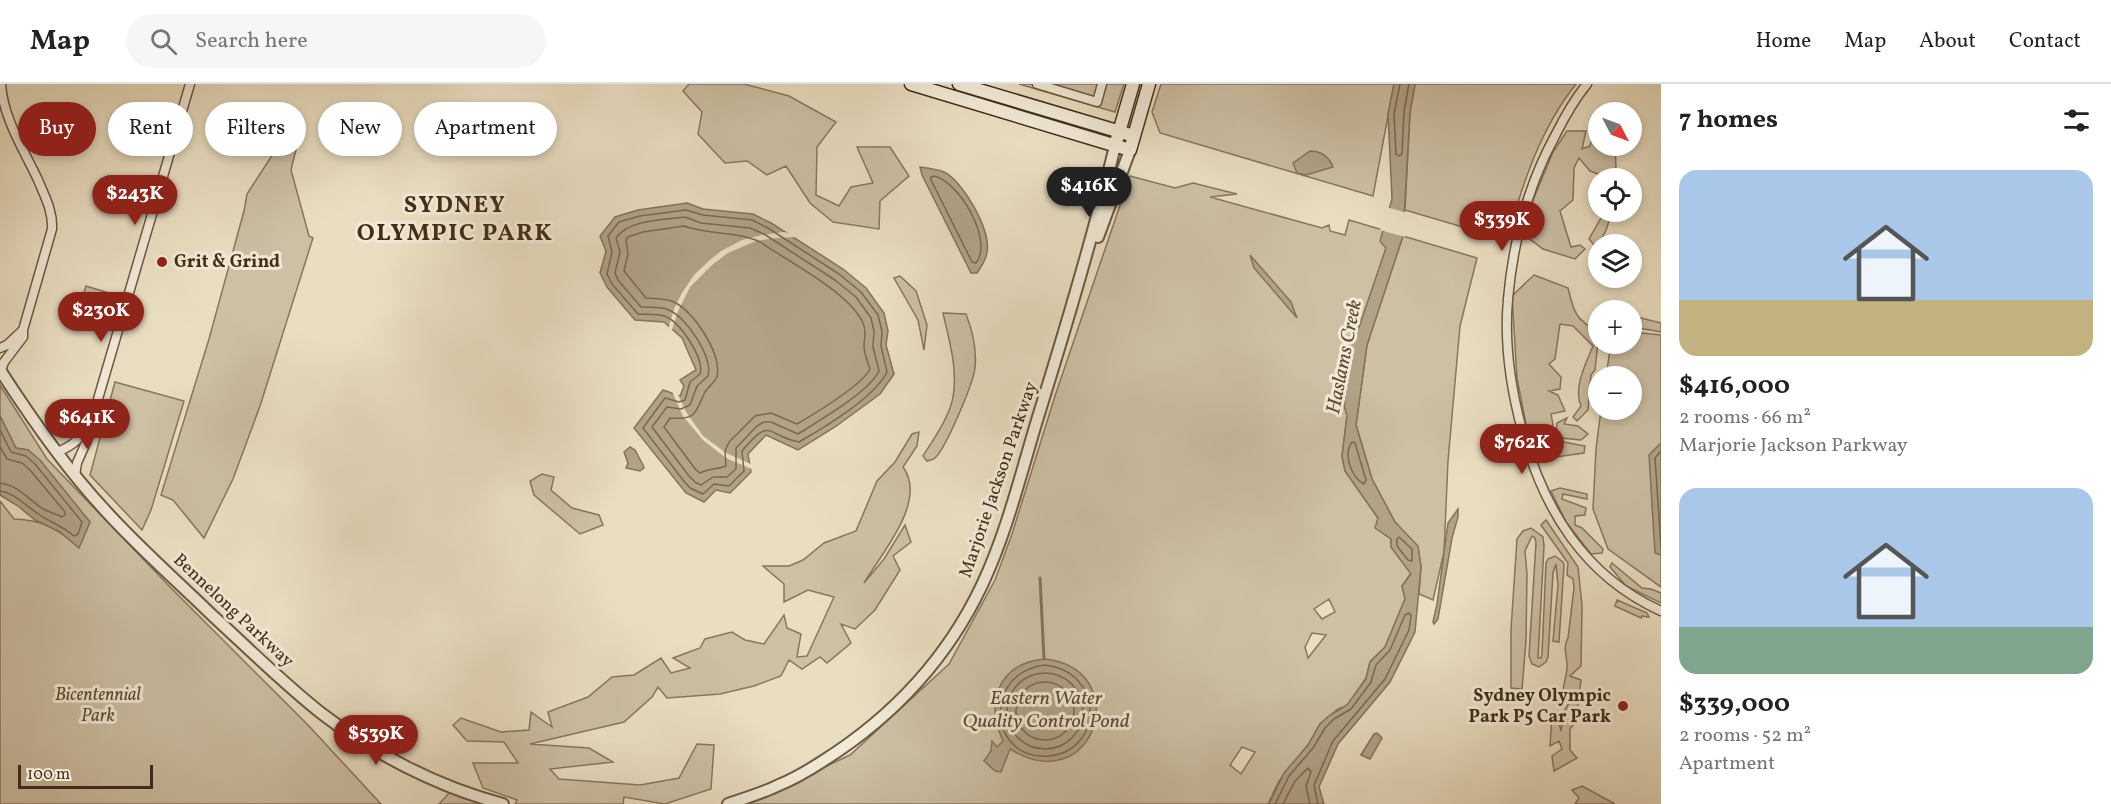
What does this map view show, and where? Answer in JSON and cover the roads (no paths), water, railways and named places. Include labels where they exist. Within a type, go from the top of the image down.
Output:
[{"type":"main road","points":[[912,84],[1130,150],[1149,84]]},
{"type":"main road","points":[[959,84],[1134,136]]},
{"type":"main road","points":[[1115,146],[1133,84]]},
{"type":"street","points":[[0,370],[3,362],[23,337],[23,330],[52,229],[52,214],[8,115],[1,84]]},
{"type":"street","points":[[75,476],[77,463],[91,431],[93,416],[190,84]]},
{"type":"street","points":[[1037,84],[1097,102],[1102,84]]},
{"type":"street","points":[[1587,84],[1571,104],[1539,168],[1519,232],[1508,300],[1510,372],[1517,412],[1536,477],[1556,517],[1586,557],[1603,573],[1627,593],[1661,611]]},
{"type":"street","name":"Marjorie Jackson Parkway","points":[[728,804],[779,786],[850,744],[891,709],[942,654],[967,615],[996,552],[1076,296],[1115,146]]},
{"type":"street","name":"Marjorie Jackson Parkway","points":[[1076,296],[1130,150]]},
{"type":"street","points":[[0,348],[7,345],[23,330]]},
{"type":"street","name":"Bennelong Parkway","points":[[0,370],[33,421],[102,507],[142,549],[278,676],[320,712],[396,762],[465,792],[503,804]]},
{"type":"street","points":[[57,452],[73,445],[80,438],[93,416]]},
{"type":"water","name":"Haslams Creek","points":[[1394,84],[1415,84],[1410,112],[1403,236],[1367,345],[1356,425],[1372,479],[1395,522],[1418,546],[1421,567],[1415,632],[1390,682],[1338,744],[1319,787],[1324,804],[1269,804],[1284,773],[1308,745],[1320,724],[1347,705],[1366,679],[1370,662],[1385,647],[1405,599],[1402,586],[1411,574],[1391,547],[1391,539],[1375,528],[1378,518],[1345,471],[1342,456],[1347,416],[1344,405],[1348,370],[1345,356],[1352,334],[1358,330],[1386,248],[1380,241],[1392,199],[1388,114]]},
{"type":"water","points":[[1310,151],[1324,155],[1333,167],[1306,175],[1297,173],[1293,163]]},
{"type":"water","points":[[920,167],[941,171],[951,177],[974,207],[985,231],[987,243],[986,258],[977,273],[971,273]]},
{"type":"water","points":[[687,203],[703,209],[753,214],[843,269],[866,288],[884,313],[888,331],[886,345],[894,374],[880,394],[835,427],[798,450],[766,435],[748,454],[751,472],[730,493],[716,490],[704,502],[686,493],[634,428],[663,390],[680,396],[684,386],[680,380],[696,370],[682,338],[664,322],[635,320],[607,287],[600,273],[606,251],[600,236],[615,217],[638,210]]},
{"type":"water","points":[[1250,255],[1291,302],[1297,318],[1254,268]]},
{"type":"water","points":[[0,416],[16,448],[28,450],[40,460],[90,522],[79,548],[60,532],[35,520],[0,495]]},
{"type":"water","points":[[1661,443],[1661,555],[1655,553],[1649,455]]},
{"type":"water","points":[[630,447],[635,450],[643,465],[644,468],[640,471],[626,468],[628,463],[624,452]]},
{"type":"water","points":[[1458,509],[1438,619],[1434,624],[1448,523]]},
{"type":"water","name":"Eastern Water Quality Control Pond","points":[[1044,659],[1072,668],[1089,684],[1096,705],[1093,727],[1082,746],[1064,759],[1040,761],[1010,749],[1001,772],[995,771],[984,761],[991,751],[992,741],[997,747],[1003,741],[995,712],[999,687],[1016,668],[1028,662]]},
{"type":"water","points":[[1377,733],[1382,738],[1370,759],[1361,755],[1374,734]]},
{"type":"waterway","points":[[1040,578],[1044,659]]},
{"type":"place","name":"Grit & Grind","points":[[162,262]]},
{"type":"place","name":"Sydney Olympic Park P5 Car Park","points":[[1623,706]]},
{"type":"district","name":"SYDNEY OLYMPIC PARK","points":[[455,220]]},
{"type":"park label","name":"Bicentennial Park","points":[[98,705]]}]
